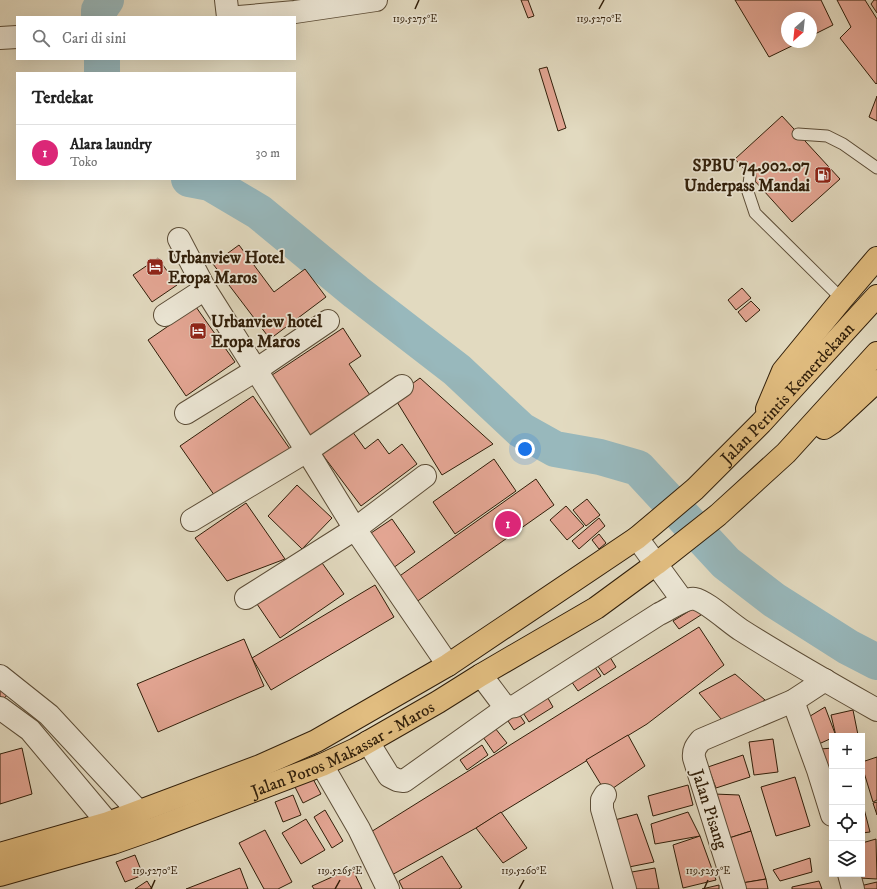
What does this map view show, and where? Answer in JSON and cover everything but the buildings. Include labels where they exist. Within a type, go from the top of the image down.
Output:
[{"type":"highway","points":[[761,423],[783,371],[877,258]]},
{"type":"highway","name":"Jalan Perintis Kemerdekaan","points":[[637,538],[695,489],[761,423],[877,296]]},
{"type":"highway","points":[[786,453],[877,353]]},
{"type":"highway","points":[[786,453],[834,422],[877,381]]},
{"type":"highway","name":"Jalan Poros Makassar - Maros","points":[[0,875],[140,834],[322,765],[368,742],[596,608],[656,564],[718,515],[786,453]]},
{"type":"highway","name":"Jalan Poros Makassar - Maros","points":[[0,854],[108,823],[139,812],[260,766],[316,741],[448,664],[637,538]]},
{"type":"street","points":[[226,0],[228,16]]},
{"type":"street","points":[[250,16],[295,12],[376,0]]},
{"type":"street","points":[[0,38],[16,37]]},
{"type":"street","points":[[179,239],[205,290],[355,529],[448,664]]},
{"type":"street","points":[[165,315],[205,290]]},
{"type":"street","points":[[186,413],[256,370],[328,321]]},
{"type":"street","points":[[192,520],[307,451],[402,386]]},
{"type":"street","points":[[246,598],[355,529],[425,476]]},
{"type":"street","points":[[637,538],[683,601]]},
{"type":"street","points":[[368,742],[389,776],[397,780],[404,781],[508,707],[515,706],[653,618],[683,601],[695,599],[704,603],[739,629],[877,710]]},
{"type":"street","points":[[481,675],[502,703],[508,707]]},
{"type":"street","points":[[0,676],[49,715],[139,812]]},
{"type":"street","points":[[825,680],[793,701],[829,805]]},
{"type":"street","name":"Jalan Pisang","points":[[735,889],[693,752],[701,740],[793,701]]},
{"type":"street","points":[[0,708],[30,730],[108,823]]},
{"type":"street","points":[[30,730],[49,715]]},
{"type":"street","points":[[322,765],[359,829],[388,889]]},
{"type":"street","points":[[605,795],[602,800],[602,809],[625,889]]},
{"type":"street","points":[[850,877],[853,889]]},
{"type":"lane","points":[[798,134],[827,136],[843,144],[877,168]]},
{"type":"lane","points":[[750,176],[748,192],[755,213],[842,299]]},
{"type":"waterway","points":[[99,16],[99,10],[106,0]]},
{"type":"waterway","points":[[102,60],[102,72]]},
{"type":"waterway","points":[[194,180],[210,183],[259,212],[356,292],[457,370],[521,430],[555,449],[600,457],[638,468],[726,563],[774,600],[848,647],[877,662]]},
{"type":"place","name":"SPBU 74.902.07 Underpass Mandai","points":[[823,175]]},
{"type":"place","name":"Urbanview Hotel Eropa Maros","points":[[155,267]]},
{"type":"place","name":"Urbanview hotel Eropa Maros","points":[[198,331]]},
{"type":"place","name":"Alara laundry","points":[[508,524]]}]
